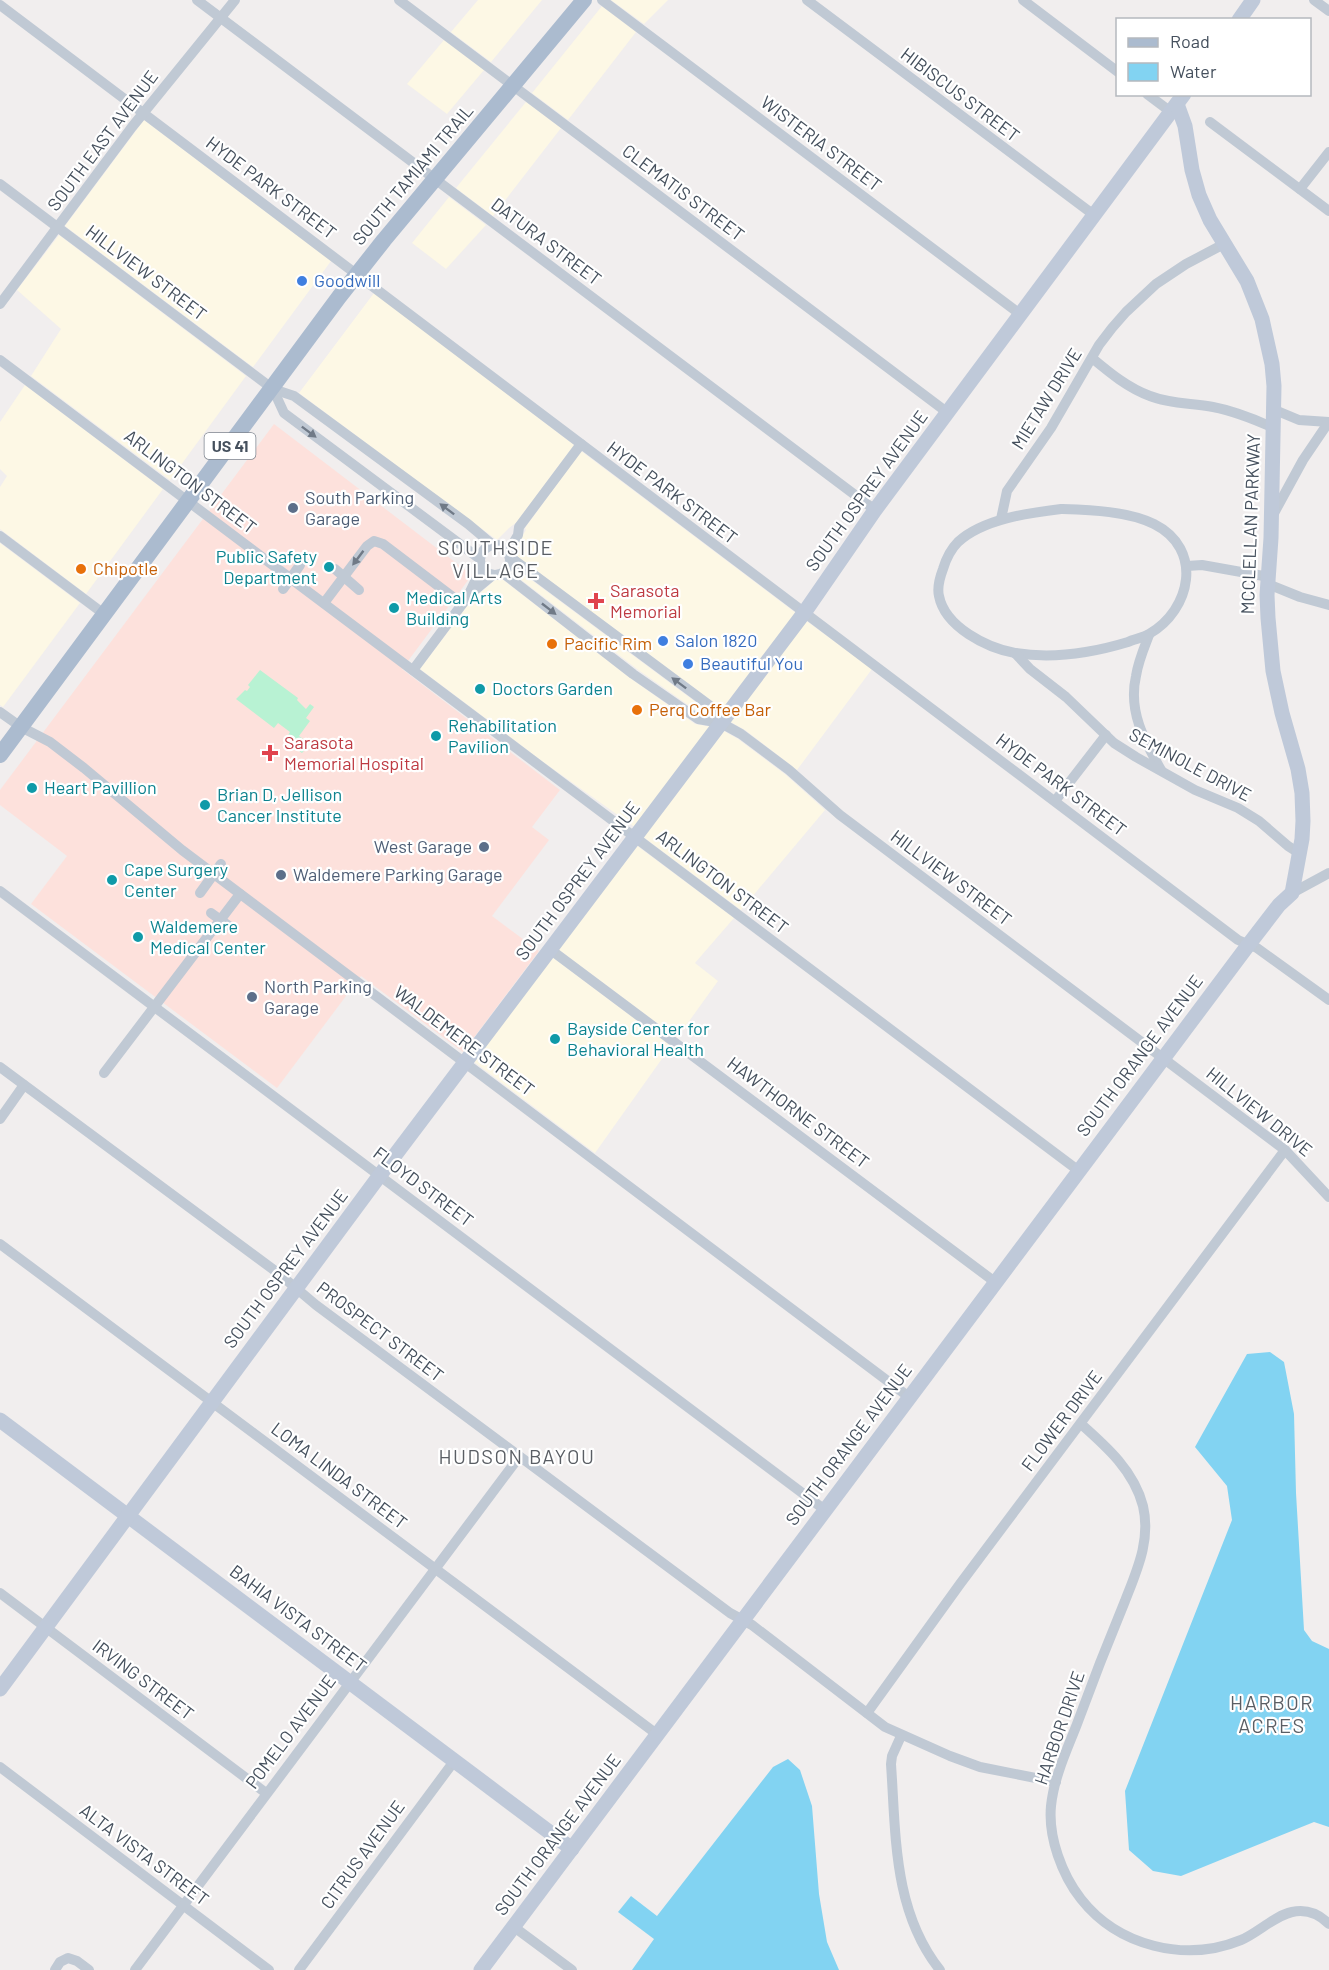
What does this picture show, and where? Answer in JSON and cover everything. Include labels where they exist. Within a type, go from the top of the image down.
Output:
[{"type":"main road","name":"SOUTH TAMIAMI TRAIL","points":[[0,755],[357,274],[584,0]]},
{"type":"street","name":"DATURA STREET","points":[[197,0],[875,510]]},
{"type":"street","name":"SOUTH EAST AVENUE","points":[[0,304],[144,113],[235,0]]},
{"type":"street","name":"CLEMATIS STREET","points":[[399,0],[948,412]]},
{"type":"street","name":"WISTERIA STREET","points":[[603,0],[1020,314]]},
{"type":"street","name":"HIBISCUS STREET","points":[[807,0],[1094,215]]},
{"type":"street","points":[[1023,0],[1116,70]]},
{"type":"street","points":[[1240,18],[1252,0]]},
{"type":"street","points":[[1314,0],[1329,11]]},
{"type":"street","name":"HYDE PARK STREET","points":[[0,5],[1238,940],[1257,948],[1329,1000]]},
{"type":"street","points":[[1153,96],[1178,104]]},
{"type":"street","name":"SOUTH OSPREY AVENUE","points":[[0,1689],[296,1288],[804,613],[875,510],[1178,104]]},
{"type":"street","name":"MCCLELLAN PARKWAY","points":[[1178,104],[1185,126],[1192,170],[1199,195],[1210,220],[1246,281],[1262,319],[1272,364],[1275,410],[1268,618],[1282,713],[1298,769],[1302,793],[1303,821],[1292,893]]},
{"type":"street","points":[[1210,122],[1329,211]]},
{"type":"street","points":[[1300,189],[1329,152]]},
{"type":"street","name":"HILLVIEW STREET","points":[[0,184],[273,389],[294,396],[469,524],[709,705],[721,723]]},
{"type":"street","name":"MIETAW DRIVE","points":[[1001,519],[1007,491],[1051,428],[1099,345],[1112,328],[1143,296],[1170,274],[1224,244]]},
{"type":"street","points":[[1092,358],[1130,388],[1149,396],[1175,403],[1231,411],[1274,428]]},
{"type":"street","name":"ARLINGTON STREET","points":[[0,360],[1079,1171]]},
{"type":"street","name":"HILLVIEW STREET","points":[[273,389],[284,413],[481,563]]},
{"type":"street","points":[[1271,520],[1303,460],[1329,423],[1299,420],[1275,410]]},
{"type":"street","points":[[466,599],[508,569],[502,550],[512,531],[519,527],[581,444]]},
{"type":"street","points":[[1061,509],[1099,511],[1153,524],[1169,535],[1187,566],[1186,586],[1180,602],[1166,620],[1149,635],[1113,646],[1077,653],[1051,655],[1015,653],[993,646],[964,632],[944,607],[939,595],[940,578],[951,551],[969,534],[1001,519],[1061,509]]},
{"type":"street","points":[[0,536],[104,614]]},
{"type":"street","points":[[324,603],[370,543],[379,542],[466,599]]},
{"type":"street","points":[[413,670],[466,599],[484,550],[502,550]]},
{"type":"street","points":[[481,563],[486,572],[498,574]]},
{"type":"street","points":[[283,589],[300,565]]},
{"type":"street","points":[[1187,566],[1202,565],[1268,581],[1300,597],[1329,604]]},
{"type":"street","points":[[335,569],[359,590]]},
{"type":"street","name":"HILLVIEW STREET","points":[[498,574],[698,719],[721,723],[741,734],[789,770],[840,815],[1163,1058]]},
{"type":"street","points":[[1149,635],[1135,678],[1134,701],[1140,729],[1161,771]]},
{"type":"street","name":"SEMINOLE DRIVE","points":[[1015,653],[1030,669],[1066,697],[1106,735],[1136,757],[1195,790],[1238,808],[1259,821],[1299,853]]},
{"type":"street","name":"WALDEMERE STREET","points":[[0,712],[21,727],[50,742],[173,843],[909,1397]]},
{"type":"street","points":[[1056,801],[1106,735]]},
{"type":"street","points":[[200,893],[221,864]]},
{"type":"street","points":[[1249,944],[1279,905],[1292,893],[1329,873]]},
{"type":"street","name":"FLOYD STREET","points":[[0,891],[825,1510]]},
{"type":"street","points":[[104,1073],[240,894]]},
{"type":"street","points":[[212,913],[229,926]]},
{"type":"street","name":"SOUTH ORANGE AVENUE","points":[[481,1970],[1249,944]]},
{"type":"street","name":"HAWTHORNE STREET","points":[[551,950],[995,1282]]},
{"type":"street","name":"HILLVIEW DRIVE","points":[[1163,1058],[1285,1150],[1329,1197]]},
{"type":"street","name":"PROSPECT STREET","points":[[0,1067],[519,1457],[742,1621]]},
{"type":"street","points":[[0,1119],[24,1085]]},
{"type":"street","name":"FLOWER DRIVE","points":[[867,1713],[960,1584],[1285,1150]]},
{"type":"street","name":"LOMA LINDA STREET","points":[[0,1244],[657,1735]]},
{"type":"street","name":"BAHIA VISTA STREET","points":[[0,1420],[572,1849]]},
{"type":"street","name":"HARBOR DRIVE","points":[[1081,1424],[1108,1448],[1132,1479],[1143,1506],[1146,1536],[1138,1567],[1056,1782],[1051,1812],[1053,1836],[1059,1857],[1080,1898],[1102,1921],[1148,1945],[1169,1949],[1210,1948],[1238,1941],[1290,1912],[1306,1911],[1317,1914],[1329,1924]]},
{"type":"street","name":"POMELO AVENUE","points":[[135,1970],[349,1681],[519,1457]]},
{"type":"street","name":"IRVING STREET","points":[[0,1593],[266,1793]]},
{"type":"street","points":[[742,1621],[752,1625],[885,1727],[901,1736],[980,1767],[1056,1782]]},
{"type":"street","points":[[901,1736],[891,1764],[899,1874],[903,1896],[915,1929],[924,1948],[940,1970]]},
{"type":"street","name":"CITRUS AVENUE","points":[[299,1970],[455,1760]]},
{"type":"street","name":"ALTA VISTA STREET","points":[[0,1767],[269,1970]]},
{"type":"street","points":[[514,1926],[572,1970]]},
{"type":"street","points":[[55,1970],[60,1962],[68,1958],[77,1961],[89,1970]]},
{"type":"shaded area","points":[[478,0],[542,0],[491,62],[451,32]]},
{"type":"shaded area","points":[[611,0],[668,0],[644,24]]},
{"type":"shaded area","points":[[602,6],[636,32],[568,120],[532,93]]},
{"type":"shaded area","points":[[444,40],[484,70],[447,114],[407,84]]},
{"type":"shaded area","points":[[526,102],[561,128],[493,216],[456,188]]},
{"type":"shaded area","points":[[144,120],[331,261],[253,367],[65,226]]},
{"type":"shaded area","points":[[449,197],[486,225],[446,269],[412,243]]},
{"type":"shaded area","points":[[59,235],[246,376],[170,480],[31,376],[61,329],[17,290]]},
{"type":"shaded area","points":[[374,293],[574,445],[517,522],[497,540],[299,393]]},
{"type":"shaded area","points":[[25,385],[163,489],[86,594],[0,529],[0,487],[7,476],[0,469],[0,422]]},
{"type":"shaded area","name":"Sarasota Memorial Hospital","points":[[274,424],[472,575],[402,669],[560,790],[532,827],[549,840],[492,916],[539,951],[463,1052],[361,976],[277,1088],[31,904],[67,856],[0,805],[0,790]]},
{"type":"shaded area","points":[[581,451],[797,614],[722,714],[712,701],[514,554],[513,551],[526,530],[525,528]]},
{"type":"shaded area","points":[[0,543],[80,603],[3,707],[0,705]]},
{"type":"shaded area","points":[[514,567],[705,709],[710,716],[701,714],[637,669],[511,572]]},
{"type":"shaded area","points":[[502,579],[630,678],[695,724],[712,727],[636,828],[420,669],[471,601],[495,580]]},
{"type":"shaded area","points":[[805,620],[872,669],[797,770],[745,730],[729,721]]},
{"type":"shaded area","points":[[722,730],[738,739],[786,775],[825,810],[741,910],[642,836]]},
{"type":"shaded area","points":[[636,845],[734,918],[695,963],[718,981],[677,1038],[558,949]]},
{"type":"shaded area","points":[[552,957],[671,1046],[595,1153],[473,1061]]},
{"type":"green space","points":[[260,670],[298,698],[297,700],[306,709],[310,704],[314,707],[306,718],[310,721],[299,736],[310,744],[302,753],[295,748],[298,744],[287,737],[290,732],[278,723],[274,728],[236,699],[245,690],[247,691],[250,687],[248,685]]},
{"type":"water","points":[[1270,1352],[1284,1362],[1294,1414],[1304,1630],[1312,1641],[1329,1649],[1329,1827],[1314,1822],[1181,1876],[1153,1871],[1129,1850],[1125,1791],[1232,1520],[1227,1486],[1195,1447],[1247,1354]]},
{"type":"water","points":[[788,1759],[800,1770],[812,1806],[819,1894],[827,1942],[839,1970],[632,1970],[654,1939],[618,1912],[631,1896],[657,1916],[773,1767]]},
{"type":"place","name":"Goodwill","points":[[302,281]]},
{"type":"place","name":"South Parking Garage","points":[[293,508]]},
{"type":"place","name":"Public Safety Department","points":[[329,567]]},
{"type":"place","name":"Chipotle","points":[[81,569]]},
{"type":"place","name":"Sarasota Memorial","points":[[596,601]]},
{"type":"place","name":"Medical Arts Building","points":[[394,608]]},
{"type":"place","name":"Salon 1820","points":[[663,641]]},
{"type":"place","name":"Pacific Rim","points":[[552,644]]},
{"type":"place","name":"Beautiful You","points":[[688,664]]},
{"type":"place","name":"Doctors Garden","points":[[480,689]]},
{"type":"place","name":"Perq Coffee Bar","points":[[637,710]]},
{"type":"place","name":"Rehabilitation Pavilion","points":[[436,736]]},
{"type":"place","name":"Sarasota Memorial Hospital","points":[[270,753]]},
{"type":"place","name":"Heart Pavillion","points":[[32,788]]},
{"type":"place","name":"Brian D, Jellison Cancer Institute","points":[[205,805]]},
{"type":"place","name":"West Garage","points":[[484,847]]},
{"type":"place","name":"Waldemere Parking Garage","points":[[281,875]]},
{"type":"place","name":"Cape Surgery Center","points":[[112,880]]},
{"type":"place","name":"Waldemere Medical Center","points":[[138,937]]},
{"type":"place","name":"North Parking Garage","points":[[252,997]]},
{"type":"place","name":"Bayside Center for Behavioral Health","points":[[555,1039]]},
{"type":"district","name":"SOUTHSIDE VILLAGE","points":[[496,560]]},
{"type":"district","name":"HUDSON BAYOU","points":[[517,1457]]},
{"type":"district","name":"HARBOR ACRES","points":[[1272,1714]]}]
